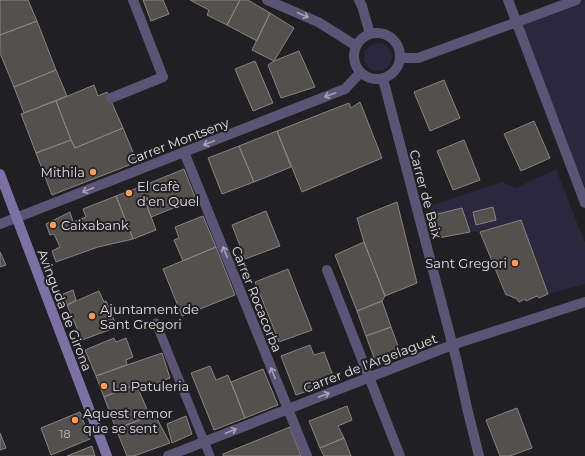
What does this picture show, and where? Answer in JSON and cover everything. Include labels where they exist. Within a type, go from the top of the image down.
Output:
[{"type":"main road","name":"Avinguda de Girona","points":[[0,174],[107,456]]},
{"type":"street","points":[[111,98],[163,77],[132,0]]},
{"type":"street","points":[[267,0],[318,22],[356,46]]},
{"type":"street","points":[[359,0],[370,34]]},
{"type":"street","points":[[508,0],[585,203]]},
{"type":"street","points":[[400,58],[418,58],[576,0]]},
{"type":"street","points":[[381,33],[391,38],[398,47],[400,53],[399,65],[390,76],[383,79],[369,79],[356,67],[354,53],[356,46],[361,39],[370,34],[381,33]]},
{"type":"street","name":"Carrer Montseny","points":[[0,224],[345,89],[360,72]]},
{"type":"street","name":"Carrer de Baix","points":[[383,79],[452,345],[479,456]]},
{"type":"street","name":"Carrer Rocacorba","points":[[184,152],[307,456]]},
{"type":"street","points":[[327,270],[400,456]]},
{"type":"street","name":"Carrer de l'Argelaguet","points":[[168,456],[452,345],[585,302]]},
{"type":"lane","points":[[156,323],[210,456]]},
{"type":"shaded area","points":[[576,0],[585,0],[585,187],[517,22]]},
{"type":"shaded area","points":[[378,43],[388,47],[392,57],[388,67],[378,71],[368,67],[364,57],[368,47]]},
{"type":"shaded area","points":[[556,169],[585,243],[585,284],[548,294],[521,220],[480,232],[470,232],[462,208],[433,215],[430,206],[502,182],[516,188]]},
{"type":"building","points":[[0,0],[28,0],[37,21],[0,35]]},
{"type":"building","points":[[143,0],[163,0],[169,14],[151,21]]},
{"type":"building","points":[[190,0],[240,0],[227,25],[207,15],[209,10]]},
{"type":"building","points":[[240,0],[248,0],[270,13],[257,41],[227,25]]},
{"type":"building","points":[[270,13],[294,28],[274,61],[252,50]]},
{"type":"building","points":[[37,21],[56,70],[14,87],[0,53],[0,35]]},
{"type":"building","points":[[299,51],[315,87],[281,98],[268,65]]},
{"type":"building","points":[[255,61],[273,103],[253,111],[235,69]]},
{"type":"building","points":[[56,70],[67,96],[24,113],[14,87]]},
{"type":"building","points":[[444,80],[460,118],[430,131],[414,92]]},
{"type":"building","points":[[94,85],[98,96],[107,92],[123,128],[75,148],[56,101]]},
{"type":"building","points":[[56,101],[71,140],[36,153],[21,114]]},
{"type":"building","points":[[360,102],[382,158],[302,192],[277,131],[349,103],[351,108]]},
{"type":"building","points":[[534,121],[550,158],[521,171],[504,134]]},
{"type":"building","points":[[123,128],[137,162],[52,195],[36,153],[71,140],[75,148]]},
{"type":"building","points":[[277,131],[291,167],[254,182],[239,146]]},
{"type":"building","points":[[464,140],[480,180],[453,190],[437,151]]},
{"type":"building","points":[[239,146],[254,182],[222,194],[208,158]]},
{"type":"building","points":[[184,169],[196,199],[151,217],[140,187]]},
{"type":"building","points":[[140,187],[156,230],[133,239],[116,196]]},
{"type":"building","points":[[116,196],[133,239],[98,247],[56,262],[52,251],[60,247],[54,234],[50,235],[46,224],[70,212],[73,222],[86,217],[83,209]]},
{"type":"building","points":[[397,202],[417,283],[385,296],[364,242],[357,218]]},
{"type":"building","points":[[493,207],[496,220],[476,225],[473,212]]},
{"type":"building","points":[[462,208],[470,232],[438,238],[433,215]]},
{"type":"building","points":[[266,211],[280,246],[245,259],[232,225]]},
{"type":"building","points":[[203,216],[216,247],[183,261],[174,240],[179,238],[175,227]]},
{"type":"building","name":"Sant Gregori","points":[[521,220],[548,294],[539,298],[537,296],[526,301],[525,299],[519,302],[517,299],[506,295],[480,232]]},
{"type":"building","points":[[364,242],[385,296],[382,301],[357,311],[335,255]]},
{"type":"building","points":[[216,247],[235,295],[182,316],[163,269]]},
{"type":"building","points":[[0,252],[6,265],[0,267]]},
{"type":"building","points":[[288,269],[312,330],[279,342],[255,282]]},
{"type":"building","points":[[73,290],[76,300],[67,305],[63,294]]},
{"type":"building","name":"Ajuntament de Sant Gregori","points":[[99,291],[104,302],[106,301],[117,327],[82,340],[67,305]]},
{"type":"building","points":[[382,301],[391,327],[366,336],[357,311]]},
{"type":"building","points":[[391,327],[401,354],[376,363],[366,336]]},
{"type":"building","points":[[114,338],[116,342],[126,338],[133,357],[126,360],[127,365],[96,376],[85,350]]},
{"type":"building","points":[[310,345],[314,355],[324,352],[335,381],[296,395],[281,356]]},
{"type":"building","points":[[162,353],[170,378],[138,390],[136,384],[104,397],[96,376]]},
{"type":"building","points":[[210,366],[216,380],[228,375],[245,418],[214,430],[191,373]]},
{"type":"building","points":[[263,369],[278,405],[245,418],[231,382]]},
{"type":"building","points":[[136,384],[150,416],[116,429],[104,397]]},
{"type":"building","points":[[347,406],[352,420],[338,426],[344,438],[320,448],[309,421]]},
{"type":"building","points":[[517,408],[532,448],[510,456],[500,456],[486,420]]},
{"type":"building","points":[[80,412],[90,439],[51,455],[41,428]]},
{"type":"building","points":[[150,416],[156,417],[170,443],[134,456],[127,456],[116,429]]},
{"type":"building","points":[[186,416],[192,434],[172,443],[167,424]]},
{"type":"building","points":[[290,427],[301,456],[223,456],[223,454]]},
{"type":"building","points":[[0,433],[6,448],[0,450]]},
{"type":"building","points":[[344,438],[351,456],[324,456],[320,448]]},
{"type":"building","points":[[92,446],[95,456],[67,456]]},
{"type":"place","name":"Mithila","points":[[93,172]]},
{"type":"place","name":"El cafè d'en Quel","points":[[129,193]]},
{"type":"place","name":"Caixabank","points":[[53,225]]},
{"type":"place","name":"Sant Gregori","points":[[515,263]]},
{"type":"place","name":"Ajuntament de Sant Gregori","points":[[92,316]]},
{"type":"place","name":"La Patuleria","points":[[104,386]]},
{"type":"place","name":"Aquest remor que se sent","points":[[75,420]]}]
